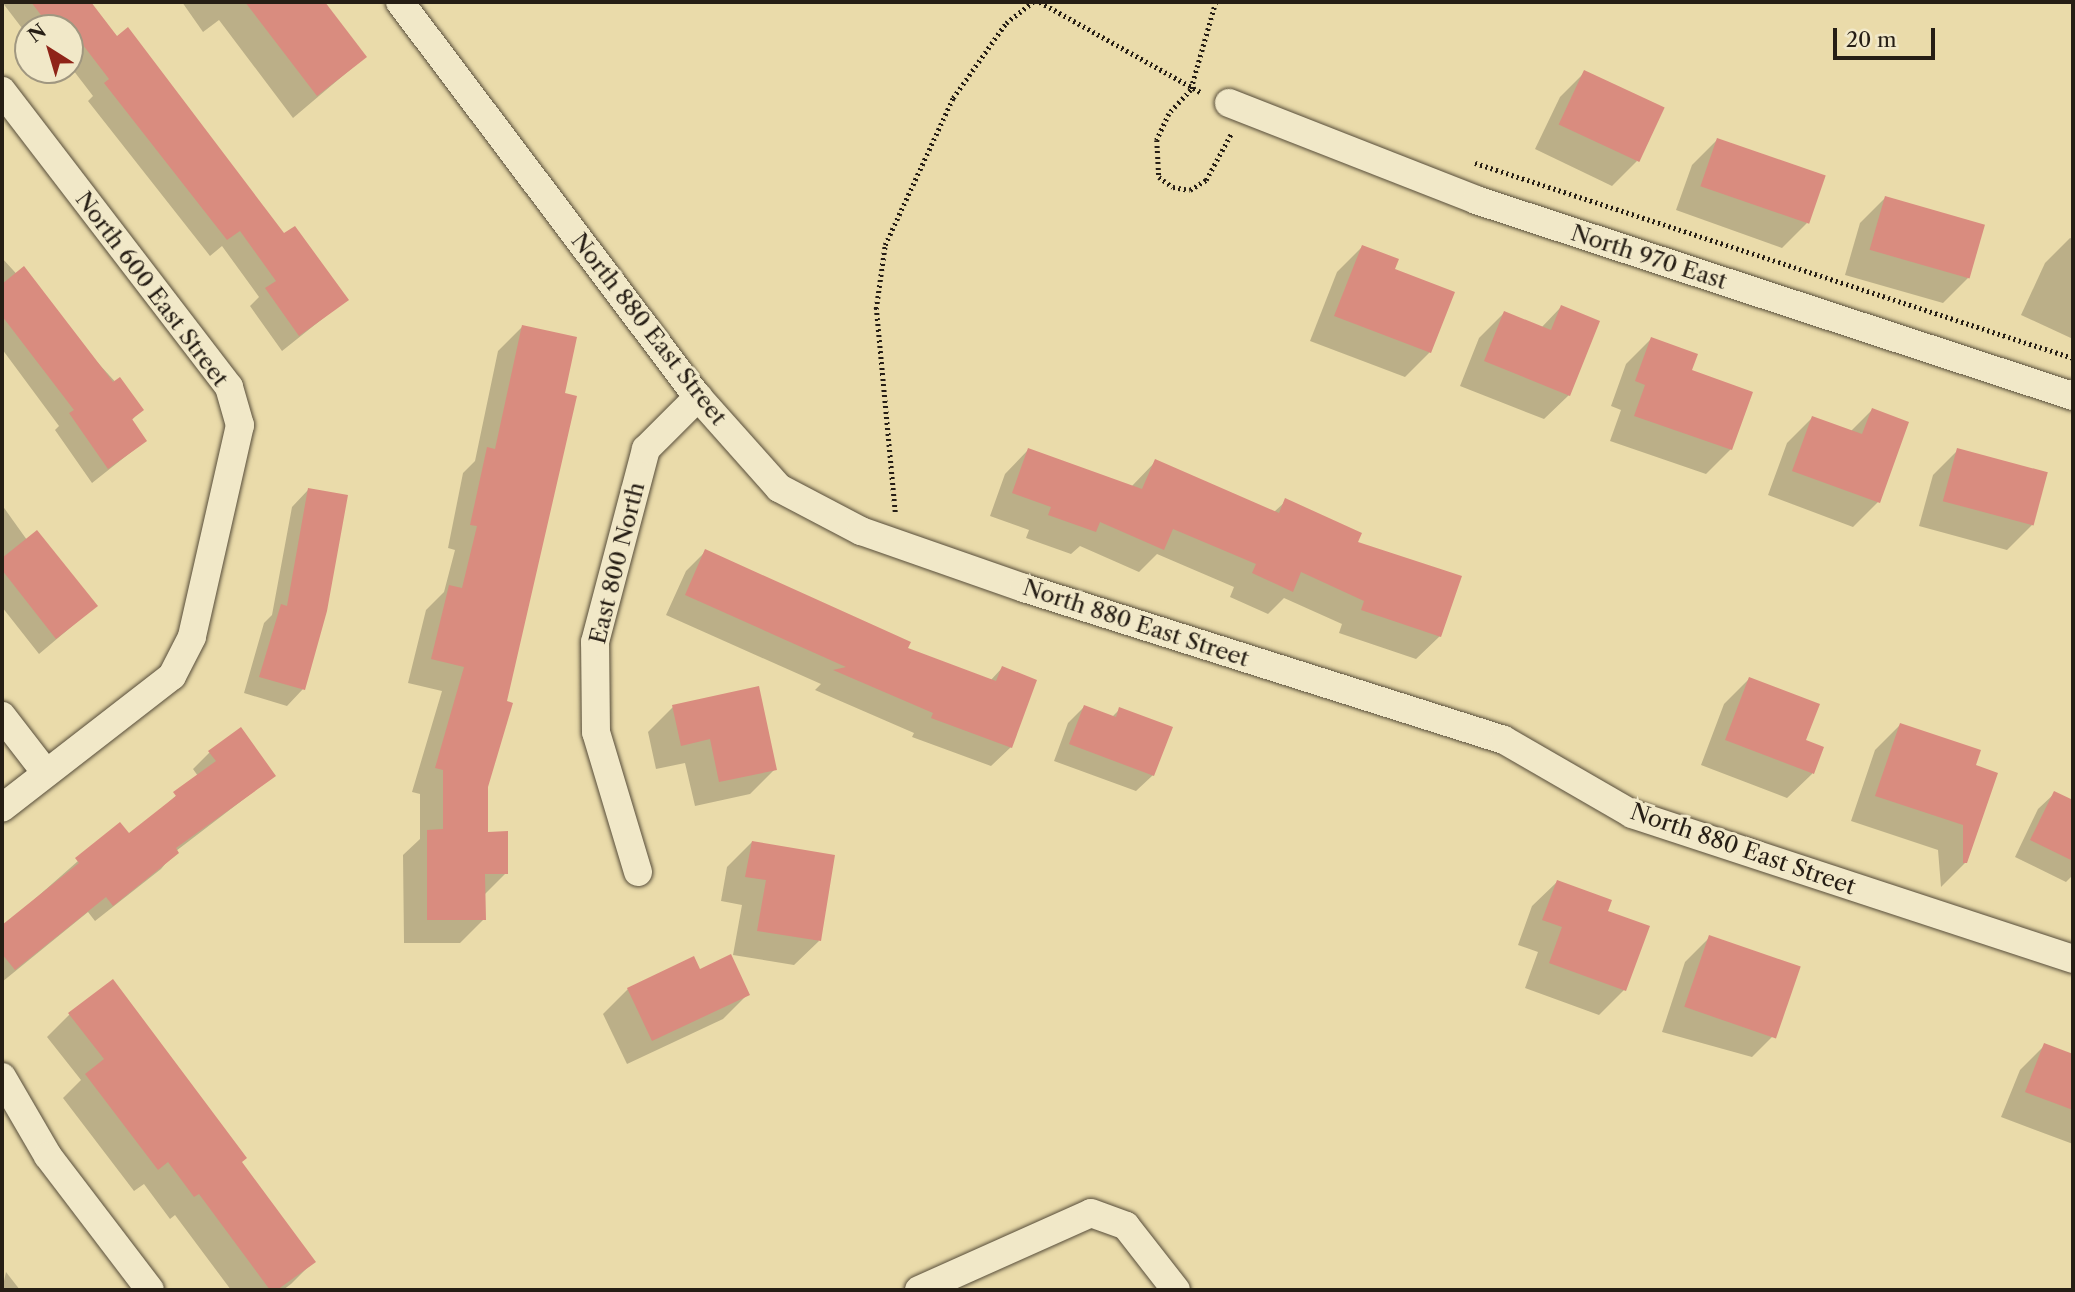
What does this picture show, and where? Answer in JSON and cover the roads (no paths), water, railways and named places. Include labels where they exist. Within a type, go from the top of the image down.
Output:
[{"type":"street","name":"North 880 East Street","points":[[400,2],[698,397],[779,488],[861,531],[1024,588],[1504,740],[1632,814],[2073,959]]},
{"type":"street","name":"North 600 East Street","points":[[2,91],[229,387],[240,425],[192,637],[172,676],[2,808]]},
{"type":"street","name":"North 970 East","points":[[1235,106],[1476,200],[2073,396]]},
{"type":"street","name":"East 800 North","points":[[638,872],[596,732],[594,642],[646,449],[698,397]]},
{"type":"street","points":[[2,716],[46,773]]},
{"type":"street","points":[[2,1077],[48,1156],[150,1290]]},
{"type":"street","points":[[919,1290],[1091,1213],[1126,1226],[1176,1290]]}]
